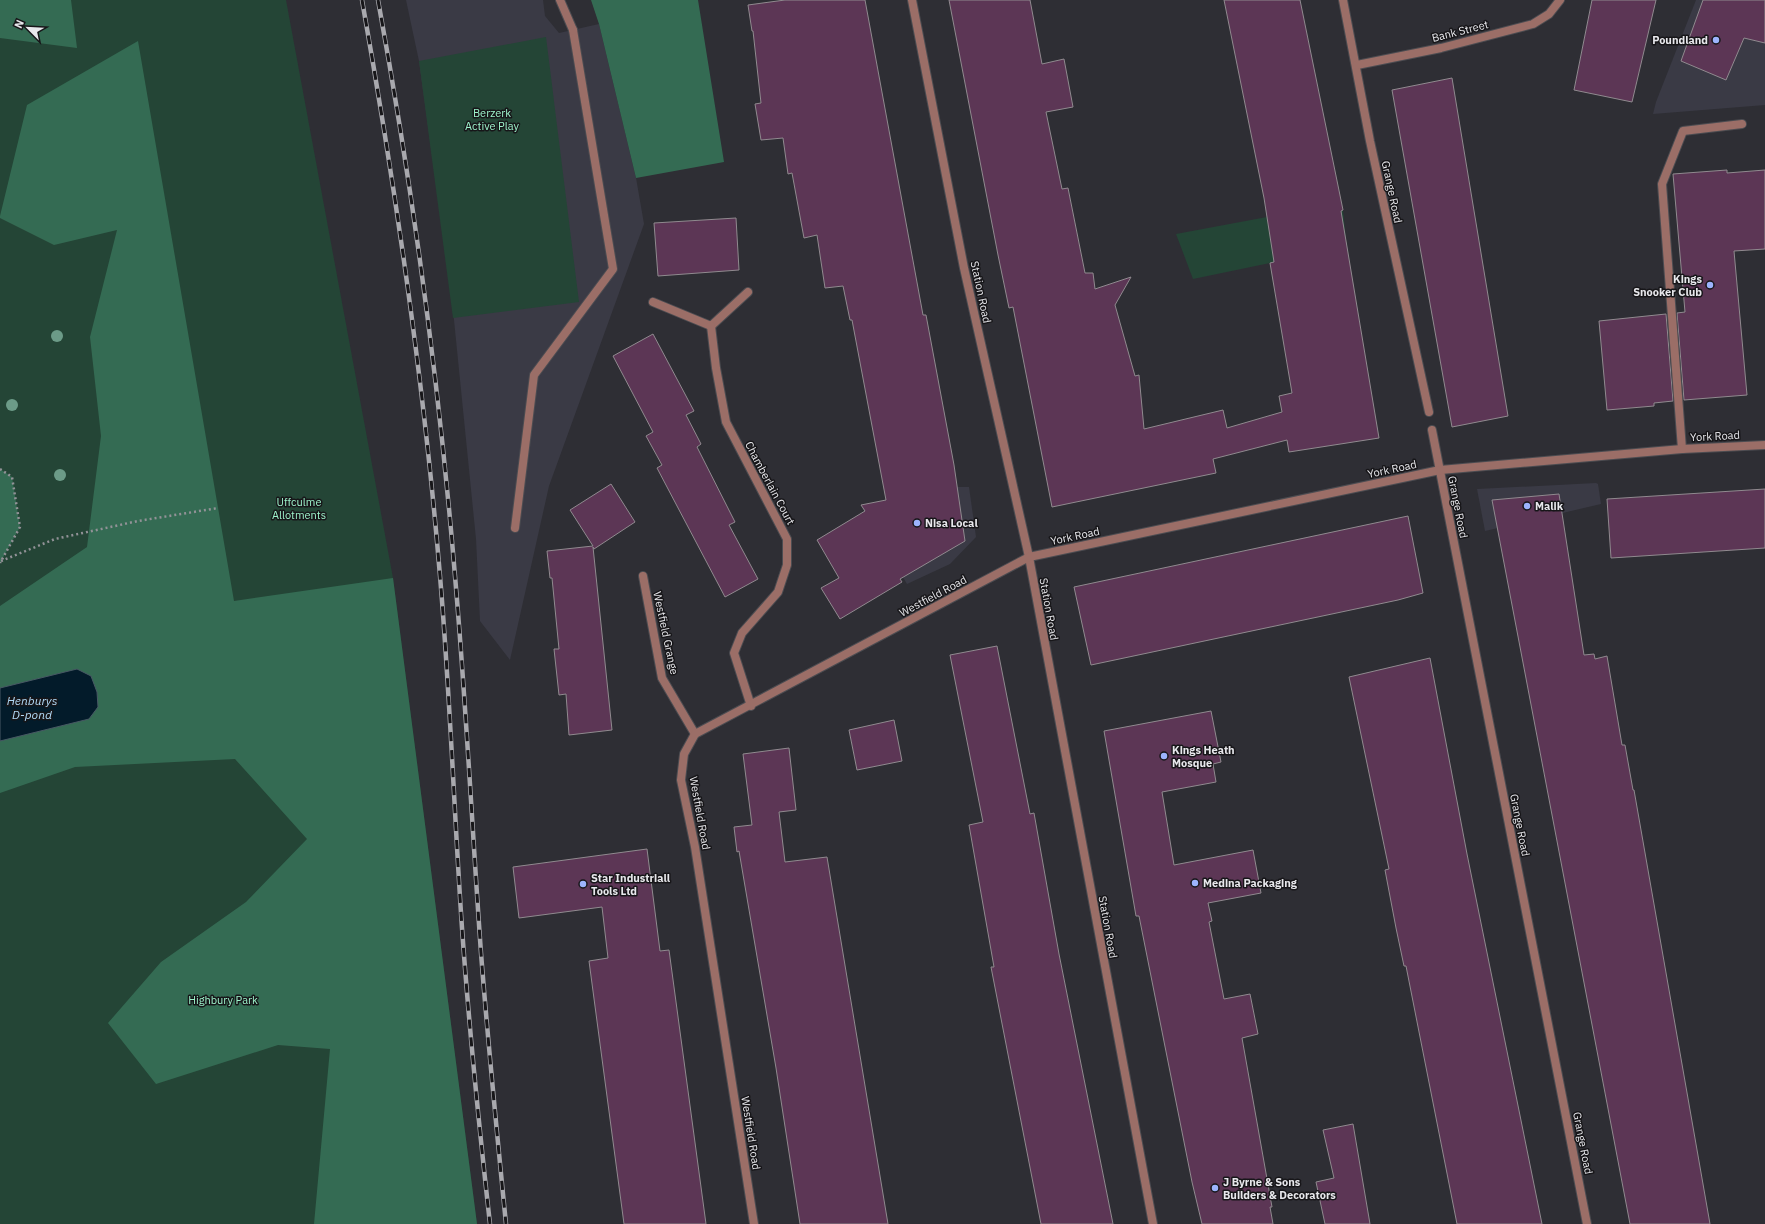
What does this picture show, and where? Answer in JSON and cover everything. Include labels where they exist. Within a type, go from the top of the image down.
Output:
[{"type":"street","points":[[515,528],[534,375],[613,269],[573,30],[560,0]]},
{"type":"street","name":"Station Road","points":[[912,0],[964,268],[1029,558],[1154,1224]]},
{"type":"street","name":"Grange Road","points":[[1343,0],[1357,65],[1371,149],[1429,412]]},
{"type":"street","name":"Bank Street","points":[[1357,65],[1441,48],[1533,24],[1549,14],[1560,0]]},
{"type":"street","points":[[1682,449],[1662,184],[1683,131],[1742,124]]},
{"type":"street","points":[[653,302],[711,326],[748,292]]},
{"type":"street","name":"Chamberlain Court","points":[[711,326],[716,368],[726,422],[787,540],[787,564],[778,592],[742,633],[734,653],[751,706]]},
{"type":"street","name":"Grange Road","points":[[1432,430],[1588,1224]]},
{"type":"street","name":"York Road","points":[[1029,558],[1440,470],[1682,449],[1765,445]]},
{"type":"street","name":"Westfield Road","points":[[754,1224],[695,847],[681,780],[684,754],[695,734],[751,706],[1029,558]]},
{"type":"street","name":"Westfield Grange","points":[[643,576],[662,678],[695,734]]},
{"type":"path","points":[[0,469],[12,477],[20,527],[1,562]]},
{"type":"path","points":[[1,562],[55,539],[138,521],[218,508]]},
{"type":"shaded area","points":[[406,0],[543,0],[545,16],[559,33],[599,24],[636,178],[644,224],[549,486],[510,660],[480,621],[476,539],[452,300],[419,61]]},
{"type":"shaded area","points":[[1696,0],[1765,0],[1765,105],[1653,114],[1656,102]]},
{"type":"shaded area","points":[[1598,484],[1601,504],[1485,531],[1477,489]]},
{"type":"shaded area","name":"Nisa Local","points":[[958,487],[969,487],[976,537],[950,564],[907,584],[861,505]]},
{"type":"green space","name":"Highbury Park","points":[[0,0],[286,0],[393,578],[477,1224],[0,1224]]},
{"type":"green space","points":[[0,0],[71,0],[77,48],[0,38]]},
{"type":"green space","points":[[591,0],[698,0],[724,162],[636,178],[599,24]]},
{"type":"green space","name":"Berzerk Active Play","points":[[546,37],[579,302],[453,318],[419,61]]},
{"type":"green space","points":[[138,41],[234,601],[393,578],[477,1224],[314,1224],[330,1049],[278,1045],[156,1084],[108,1023],[161,962],[246,902],[307,839],[235,759],[75,767],[0,793],[0,606],[87,547],[101,436],[90,337],[117,230],[54,245],[0,218],[0,216],[27,105]]},
{"type":"green space","points":[[1343,210],[1347,249],[1193,279],[1176,234],[1267,217],[1268,225]]},
{"type":"green space","points":[[0,469],[12,477],[20,527],[0,563]]},
{"type":"water","name":"Henburys D-pond","points":[[77,669],[91,676],[97,692],[98,707],[89,719],[0,741],[0,688]]},
{"type":"building","points":[[785,0],[865,0],[923,315],[926,315],[954,465],[965,541],[900,579],[902,582],[840,619],[821,588],[839,578],[817,540],[865,511],[861,505],[886,500],[852,320],[850,320],[843,286],[825,288],[817,235],[804,238],[792,173],[788,174],[783,138],[761,140],[755,104],[761,103],[753,31],[748,5]]},
{"type":"building","points":[[949,0],[1030,0],[1042,64],[1064,59],[1073,107],[1046,112],[1062,189],[1068,188],[1085,273],[1093,273],[1095,289],[1131,277],[1115,305],[1135,376],[1139,375],[1144,429],[1223,410],[1227,428],[1282,412],[1279,396],[1292,393],[1270,263],[1274,262],[1264,198],[1224,0],[1300,0],[1343,210],[1341,211],[1379,438],[1289,452],[1287,440],[1213,459],[1216,473],[1052,507],[1013,307],[1009,308],[998,255]]},
{"type":"building","points":[[1592,0],[1656,0],[1632,102],[1574,90]]},
{"type":"building","name":"Poundland","points":[[1703,0],[1765,0],[1765,43],[1744,38],[1726,80],[1681,61]]},
{"type":"building","points":[[1452,78],[1508,416],[1452,427],[1392,90]]},
{"type":"building","name":"Kings Snooker Club","points":[[1727,170],[1727,173],[1765,170],[1765,249],[1734,251],[1747,395],[1684,400],[1677,313],[1685,312],[1673,174]]},
{"type":"building","points":[[736,218],[739,270],[658,276],[654,223]]},
{"type":"building","points":[[1666,314],[1673,401],[1654,403],[1654,406],[1607,410],[1599,321]]},
{"type":"building","points":[[653,334],[694,411],[686,415],[701,444],[697,447],[735,522],[729,525],[758,579],[725,597],[657,468],[662,465],[646,436],[653,432],[613,356]]},
{"type":"building","points":[[611,484],[635,522],[594,549],[593,547],[612,730],[569,735],[566,694],[559,695],[554,649],[559,649],[552,578],[550,578],[547,551],[593,546],[570,510]]},
{"type":"building","points":[[1765,489],[1765,548],[1611,558],[1607,499]]},
{"type":"building","points":[[1559,494],[1584,655],[1594,654],[1595,659],[1607,656],[1622,745],[1625,745],[1634,790],[1710,1224],[1630,1224],[1492,500]]},
{"type":"building","points":[[1408,516],[1423,593],[1398,600],[1091,665],[1074,587]]},
{"type":"building","points":[[997,646],[1030,814],[1034,813],[1059,954],[1113,1224],[1041,1224],[991,967],[994,967],[969,825],[983,822],[950,655]]},
{"type":"building","points":[[1430,658],[1467,854],[1542,1224],[1457,1224],[1406,966],[1404,966],[1396,928],[1385,870],[1389,869],[1349,677]]},
{"type":"building","points":[[1211,711],[1221,762],[1213,764],[1216,782],[1162,792],[1174,865],[1253,850],[1261,893],[1208,903],[1212,921],[1209,922],[1224,999],[1250,994],[1258,1034],[1242,1038],[1272,1207],[1270,1207],[1273,1224],[1202,1224],[1192,1182],[1139,916],[1136,916],[1104,731]]},
{"type":"building","points":[[894,720],[902,761],[857,770],[849,730]]},
{"type":"building","points":[[789,748],[796,810],[779,812],[785,862],[827,857],[888,1224],[800,1224],[776,1068],[739,851],[737,852],[734,827],[752,825],[743,754]]},
{"type":"building","points":[[647,849],[660,951],[669,950],[706,1224],[624,1224],[589,961],[608,958],[602,907],[519,918],[513,867]]},
{"type":"building","points":[[1353,1124],[1370,1224],[1325,1224],[1316,1182],[1334,1178],[1323,1130]]},
{"type":"railway","points":[[362,0],[408,287],[426,431],[447,664],[465,965],[474,1076],[490,1224]]},
{"type":"railway","points":[[378,0],[414,215],[433,359],[449,504],[466,717],[484,987],[506,1224]]},
{"type":"place","name":"Poundland","points":[[1716,40]]},
{"type":"place","name":"Kings Snooker Club","points":[[1710,285]]},
{"type":"place","name":"Malik","points":[[1527,506]]},
{"type":"place","name":"Nisa Local","points":[[917,523]]},
{"type":"place","name":"Kings Heath Mosque","points":[[1164,756]]},
{"type":"place","name":"Medina Packaging","points":[[1195,883]]},
{"type":"place","name":"Star Industriall Tools Ltd","points":[[583,884]]},
{"type":"place","name":"J Byrne & Sons Builders & Decorators","points":[[1215,1188]]},
{"type":"park label","name":"Uffculme Allotments","points":[[299,508]]}]
